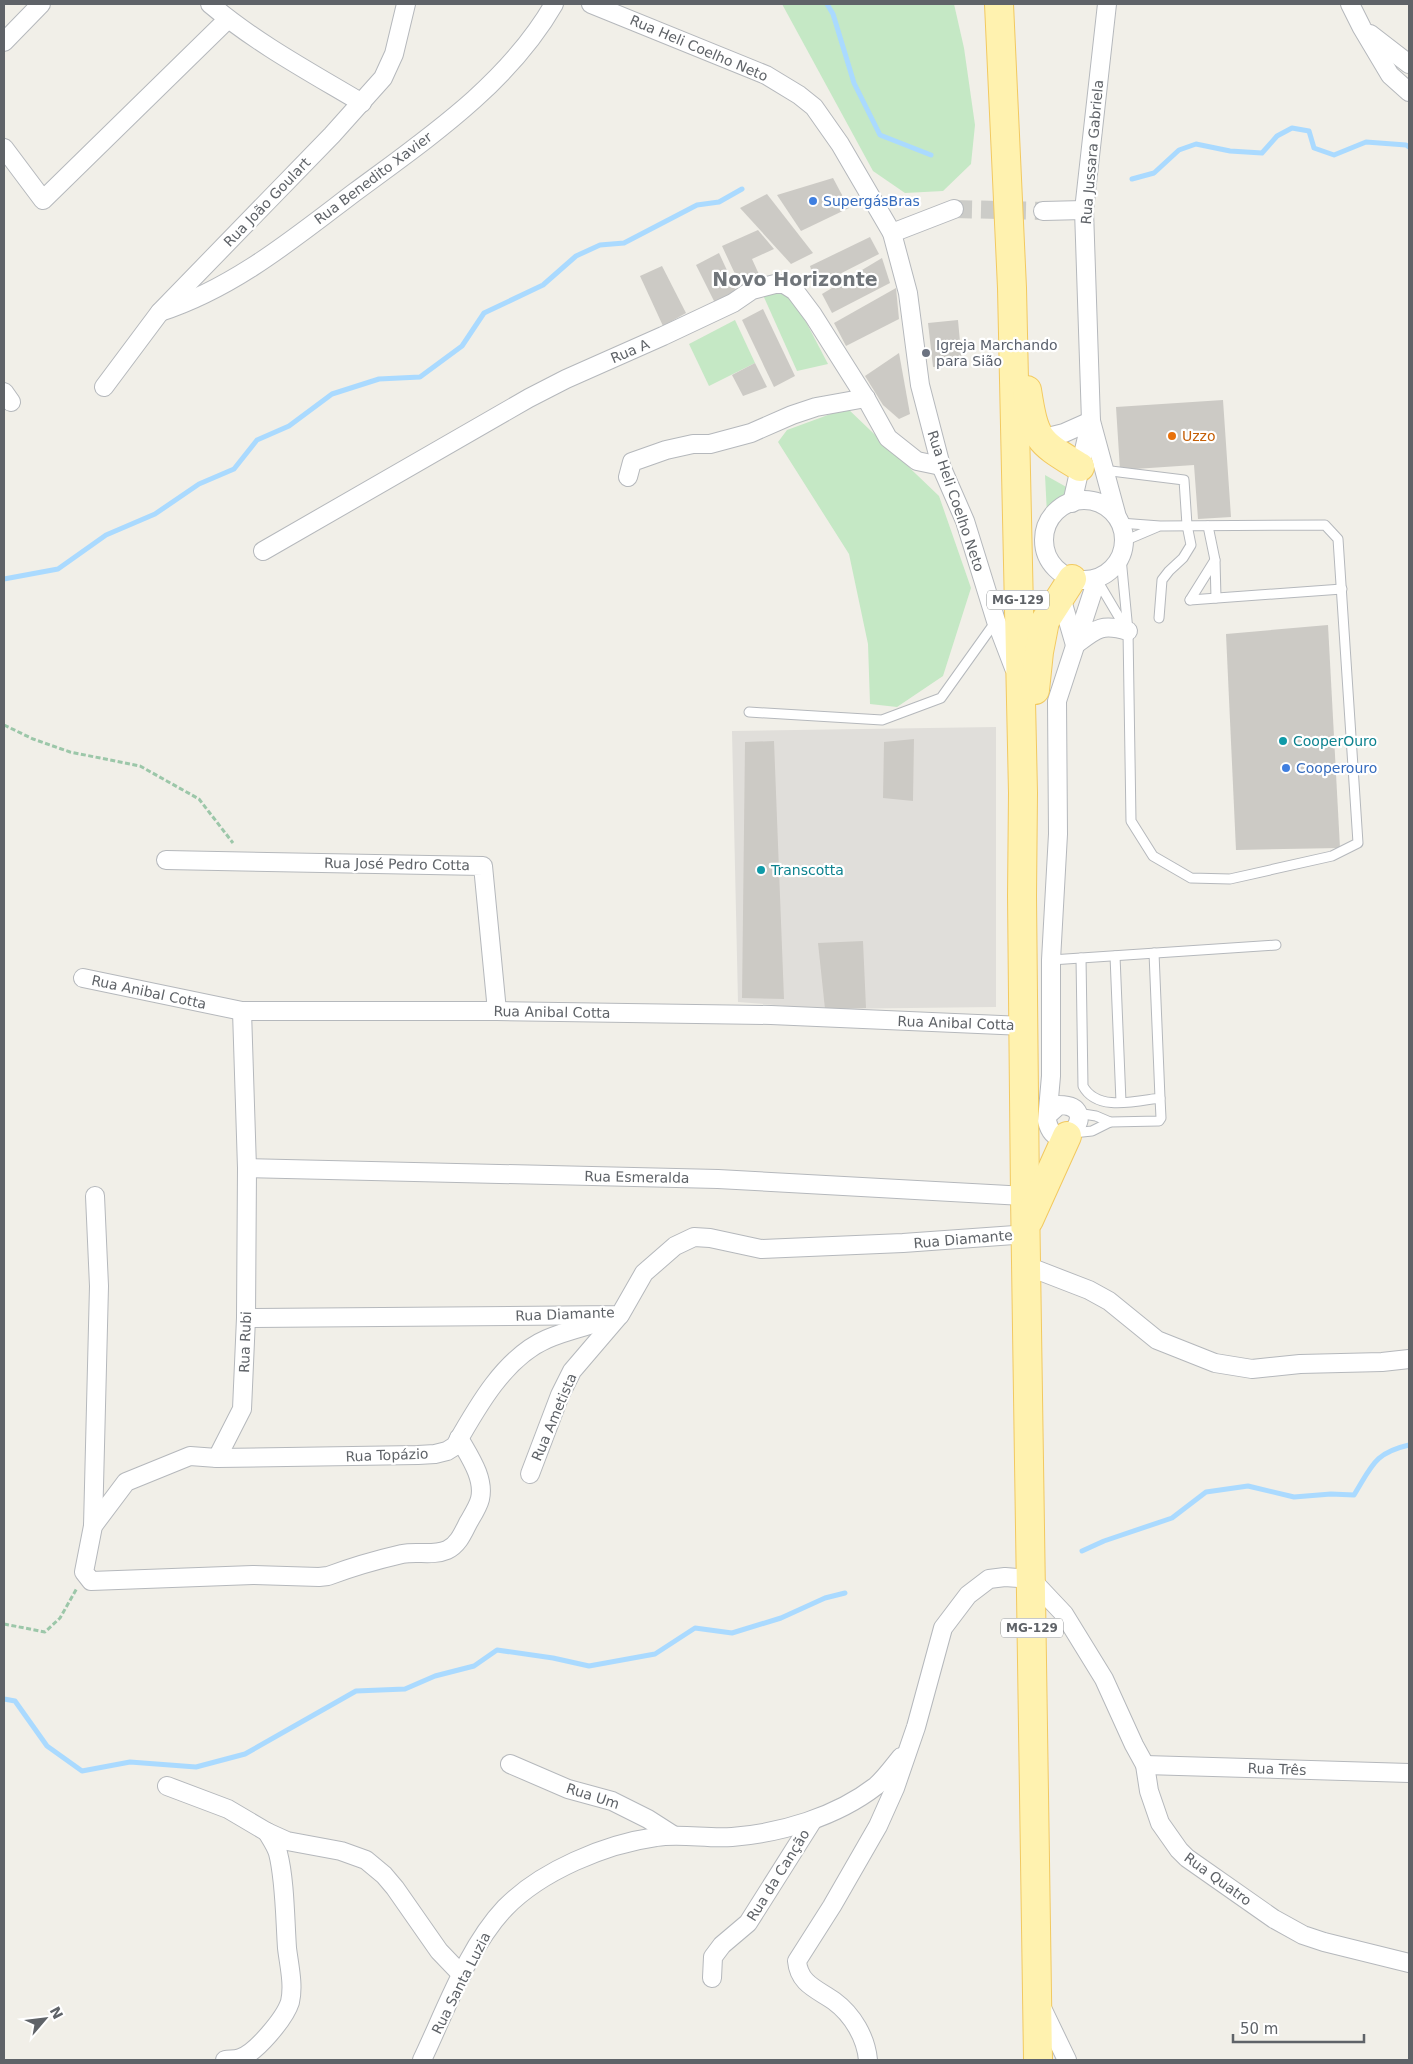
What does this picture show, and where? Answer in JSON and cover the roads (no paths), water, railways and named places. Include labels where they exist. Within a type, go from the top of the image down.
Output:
[{"type":"main road","name":"MG-129","points":[[999,4],[1012,288],[1023,794],[1026,1196],[1038,2060]]},
{"type":"main road","points":[[1012,288],[1031,416],[1040,439],[1045,445],[1092,469]]},
{"type":"main road","points":[[1017,545],[1041,642]]},
{"type":"main road","points":[[1023,794],[1041,642],[1046,620],[1077,585]]},
{"type":"main road","points":[[1027,1230],[1071,1122]]},
{"type":"street","points":[[4,42],[41,4]]},
{"type":"street","points":[[210,4],[228,19],[288,59],[362,103]]},
{"type":"street","name":"Rua João Goulart","points":[[104,387],[160,312],[362,103],[383,78],[390,62],[406,4]]},
{"type":"street","name":"Rua Benedito Xavier","points":[[160,312],[187,304],[248,271],[398,160],[495,80],[525,46],[554,4]]},
{"type":"street","name":"Rua Heli Coelho Neto","points":[[591,4],[766,75],[799,95],[814,107],[840,144],[892,233],[908,293],[920,385],[941,466],[965,521],[996,621],[1020,682]]},
{"type":"street","name":"Rua Jussara Gabriela","points":[[1107,4],[1084,210],[1092,469],[1119,520]]},
{"type":"street","points":[[1350,4],[1390,74],[1409,92]]},
{"type":"street","points":[[4,148],[43,200],[228,19]]},
{"type":"street","points":[[1362,28],[1409,64]]},
{"type":"street","points":[[892,233],[954,209]]},
{"type":"street","points":[[1043,211],[1084,210]]},
{"type":"street","name":"Rua A","points":[[263,551],[537,394],[566,379],[703,318],[733,303],[752,290],[774,284],[784,284],[799,297],[866,398],[888,438],[917,461],[941,466]]},
{"type":"street","points":[[628,477],[632,462],[650,455],[693,444],[710,444],[751,434],[792,415],[816,407],[866,398]]},
{"type":"street","points":[[1040,439],[1064,434],[1091,421]]},
{"type":"street","name":"Rua Jussara Gabriela","points":[[1072,503],[1092,469]]},
{"type":"street","points":[[1080,500],[1094,502],[1107,507],[1119,520],[1124,541],[1121,558],[1108,573],[1077,585],[1051,564],[1045,551],[1044,537],[1048,524],[1055,512],[1080,500]]},
{"type":"street","points":[[1071,1122],[1060,1136],[1053,1133],[1047,1121],[1051,1076],[1051,960],[1058,834],[1057,701],[1075,645],[1077,585]]},
{"type":"street","points":[[1075,645],[1077,585]]},
{"type":"street","points":[[1075,645],[1102,627],[1113,626],[1128,631]]},
{"type":"street","name":"Rua José Pedro Cotta","points":[[166,860],[483,866],[497,1011]]},
{"type":"street","name":"Rua Anibal Cotta","points":[[83,978],[242,1011],[497,1011],[771,1015],[1024,1026]]},
{"type":"street","name":"Rua Rubi","points":[[217,1458],[242,1409],[246,1318],[247,1168],[242,1011]]},
{"type":"street","points":[[1051,1076],[1071,1122]]},
{"type":"street","points":[[1049,1114],[1059,1105],[1071,1122]]},
{"type":"street","name":"Rua Esmeralda","points":[[247,1168],[718,1180],[1026,1196]]},
{"type":"street","points":[[95,1196],[99,1286],[93,1526],[88,1576],[328,1576],[379,1559],[414,1552],[433,1553],[445,1550],[456,1543],[463,1534],[480,1500],[481,1488],[479,1479],[459,1438]]},
{"type":"street","name":"Rua Diamante","points":[[246,1318],[620,1315],[644,1273],[675,1246],[694,1237],[710,1238],[761,1249],[902,1244],[1027,1230]]},
{"type":"street","points":[[1027,1266],[1089,1290],[1109,1301],[1157,1340],[1215,1363],[1252,1369],[1300,1364],[1382,1362],[1409,1359]]},
{"type":"street","name":"Rua Topázio","points":[[217,1458],[418,1456],[447,1451],[455,1446],[501,1375],[529,1349],[547,1339],[620,1315]]},
{"type":"street","name":"Rua Ametista","points":[[530,1474],[560,1395],[572,1371],[620,1315]]},
{"type":"street","points":[[93,1526],[126,1482],[190,1456],[217,1458]]},
{"type":"street","points":[[868,2060],[864,2038],[855,2025],[836,2003],[811,1988],[798,1970],[797,1961],[832,1906],[878,1826],[895,1788],[916,1727],[943,1628],[968,1595],[989,1580],[1005,1577],[1031,1579]]},
{"type":"street","name":"Rua Quatro","points":[[1031,1579],[1064,1614],[1104,1679],[1145,1765],[1149,1790],[1160,1823],[1178,1850],[1195,1865],[1274,1919],[1303,1935],[1409,1963]]},
{"type":"street","name":"Rua Santa Luzia","points":[[422,2060],[473,1952],[493,1923],[519,1895],[536,1883],[584,1858],[611,1848],[655,1837],[673,1835],[731,1837],[795,1826],[813,1820],[877,1785],[908,1749]]},
{"type":"street","name":"Rua Um","points":[[510,1764],[568,1789],[621,1805],[648,1818],[673,1835]]},
{"type":"street","name":"Rua Três","points":[[1145,1765],[1409,1773]]},
{"type":"street","points":[[167,1786],[228,1809],[267,1832],[299,1845],[342,1851],[366,1860],[389,1881],[439,1951],[462,1975]]},
{"type":"street","name":"Rua da Canção","points":[[712,1978],[714,1957],[722,1945],[748,1923],[813,1820]]},
{"type":"street","points":[[234,2060],[250,2052],[270,2032],[290,2001],[291,1983],[278,1852],[267,1832]]},
{"type":"street","points":[[1038,1999],[1067,2060]]},
{"type":"lane","points":[[1092,469],[1184,480],[1187,524],[1191,545],[1183,558],[1162,580],[1160,618]]},
{"type":"lane","points":[[1119,520],[1160,526],[1187,524],[1208,526],[1325,525],[1338,539],[1358,843],[1332,856],[1230,879],[1191,878],[1153,856],[1131,821],[1128,631],[1121,558]]},
{"type":"lane","points":[[1124,541],[1160,526]]},
{"type":"lane","points":[[1208,526],[1215,560],[1216,598]]},
{"type":"lane","points":[[1215,560],[1190,600],[1342,589]]},
{"type":"lane","points":[[1077,585],[1128,631]]},
{"type":"lane","points":[[749,712],[882,720],[941,698],[996,621]]},
{"type":"lane","points":[[1051,960],[1276,945]]},
{"type":"lane","points":[[1071,1122],[1096,1116],[1110,1122],[1159,1121],[1161,1118],[1154,953]]},
{"type":"lane","points":[[1115,956],[1121,1102]]},
{"type":"lane","points":[[1081,958],[1083,1086],[1086,1092],[1094,1097],[1113,1103],[1160,1098]]},
{"type":"lane","points":[[1071,1122],[1092,1131],[1110,1122]]},
{"type":"waterway","points":[[827,4],[833,14],[854,83],[880,135],[931,155]]},
{"type":"waterway","points":[[1132,179],[1154,173],[1179,150],[1196,144],[1230,151],[1262,153],[1277,136],[1292,128],[1309,131],[1314,148],[1334,155],[1366,142],[1406,145],[1409,147]]},
{"type":"waterway","points":[[4,579],[58,569],[106,535],[155,514],[199,484],[234,469],[257,440],[289,426],[332,394],[379,379],[420,377],[462,346],[484,313],[543,285],[576,256],[600,245],[624,243],[697,205],[719,202],[742,189]]},
{"type":"waterway","points":[[1082,1551],[1104,1541],[1172,1518],[1206,1492],[1248,1486],[1294,1497],[1331,1494],[1354,1495],[1375,1462],[1388,1452],[1409,1445]]},
{"type":"waterway","points":[[4,1699],[15,1701],[47,1746],[82,1771],[130,1762],[196,1767],[245,1754],[356,1691],[405,1689],[435,1676],[474,1666],[497,1650],[553,1658],[589,1666],[655,1654],[695,1628],[732,1633],[781,1618],[825,1598],[845,1593]]},
{"type":"tunnel","points":[[954,209],[1043,211]]},
{"type":"place","name":"SupergásBras","points":[[813,201]]},
{"type":"place","name":"Igreja Marchando para Sião","points":[[926,353]]},
{"type":"place","name":"Uzzo","points":[[1172,436]]},
{"type":"place","name":"CooperOuro","points":[[1283,741]]},
{"type":"place","name":"Cooperouro","points":[[1286,768]]},
{"type":"place","name":"Transcotta","points":[[761,870]]},
{"type":"district","name":"Novo Horizonte","points":[[795,279]]}]
